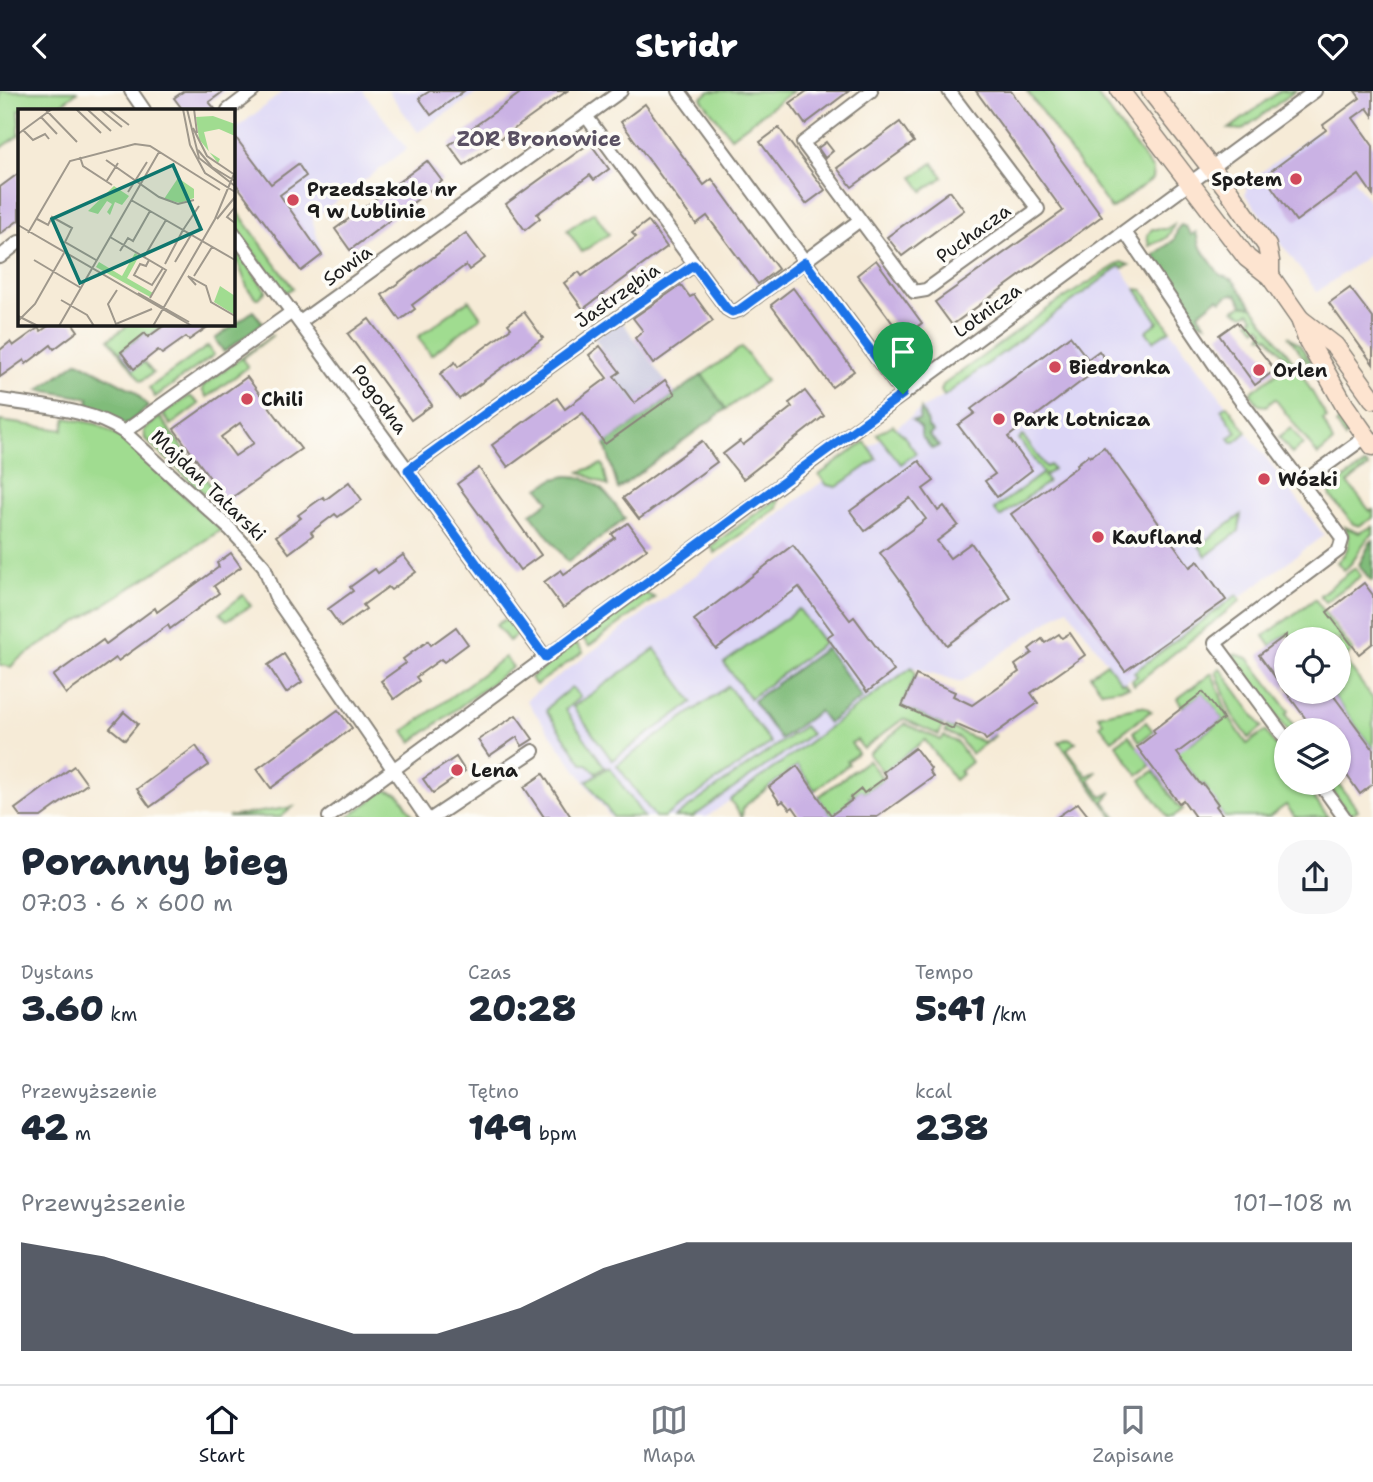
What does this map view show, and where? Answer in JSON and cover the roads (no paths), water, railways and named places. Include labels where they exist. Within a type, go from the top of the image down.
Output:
[{"type":"street","points":[[131,91],[143,109]]},
{"type":"street","points":[[229,109],[253,91]]},
{"type":"street","name":"Sowia","points":[[124,432],[588,118],[621,91]]},
{"type":"street","points":[[679,91],[903,394]]},
{"type":"street","name":"Puchacza","points":[[871,91],[803,143],[914,292],[926,290],[1038,209],[949,91]]},
{"type":"street","points":[[1120,91],[1247,258],[1270,276],[1300,319],[1313,349],[1345,406],[1371,441]]},
{"type":"street","points":[[1151,91],[1211,167],[1267,246],[1270,276]]},
{"type":"street","name":"Lotnicza","points":[[329,817],[1315,91]]},
{"type":"street","points":[[588,118],[694,265],[732,312],[739,310],[860,220]]},
{"type":"street","points":[[1125,232],[1221,374],[1342,540],[1339,550],[1215,643],[1274,723]]},
{"type":"street","name":"Pogodna","points":[[234,233],[545,657]]},
{"type":"street","points":[[0,257],[18,244]]},
{"type":"street","name":"Jastrzębia","points":[[408,470],[694,265]]},
{"type":"street","points":[[1300,319],[1335,346],[1373,399]]},
{"type":"street","name":"Majdan Tatarski","points":[[0,400],[96,416],[124,432],[230,529],[264,566],[277,600],[426,817]]},
{"type":"street","points":[[1302,483],[1360,441],[1371,441]]},
{"type":"street","points":[[434,817],[533,751]]},
{"type":"street","points":[[1328,795],[1344,817]]},
{"type":"place","name":"Społem","points":[[1296,179]]},
{"type":"place","name":"Przedszkole nr 9 w Lublinie","points":[[293,200]]},
{"type":"place","name":"Biedronka","points":[[1055,367]]},
{"type":"place","name":"Orlen","points":[[1259,370]]},
{"type":"place","name":"Chili","points":[[247,399]]},
{"type":"place","name":"Park Lotnicza","points":[[999,419]]},
{"type":"place","name":"Wózki","points":[[1264,479]]},
{"type":"place","name":"Kaufland","points":[[1098,537]]},
{"type":"place","name":"Lena","points":[[457,770]]},
{"type":"district","name":"ZOR Bronowice","points":[[539,139]]}]
